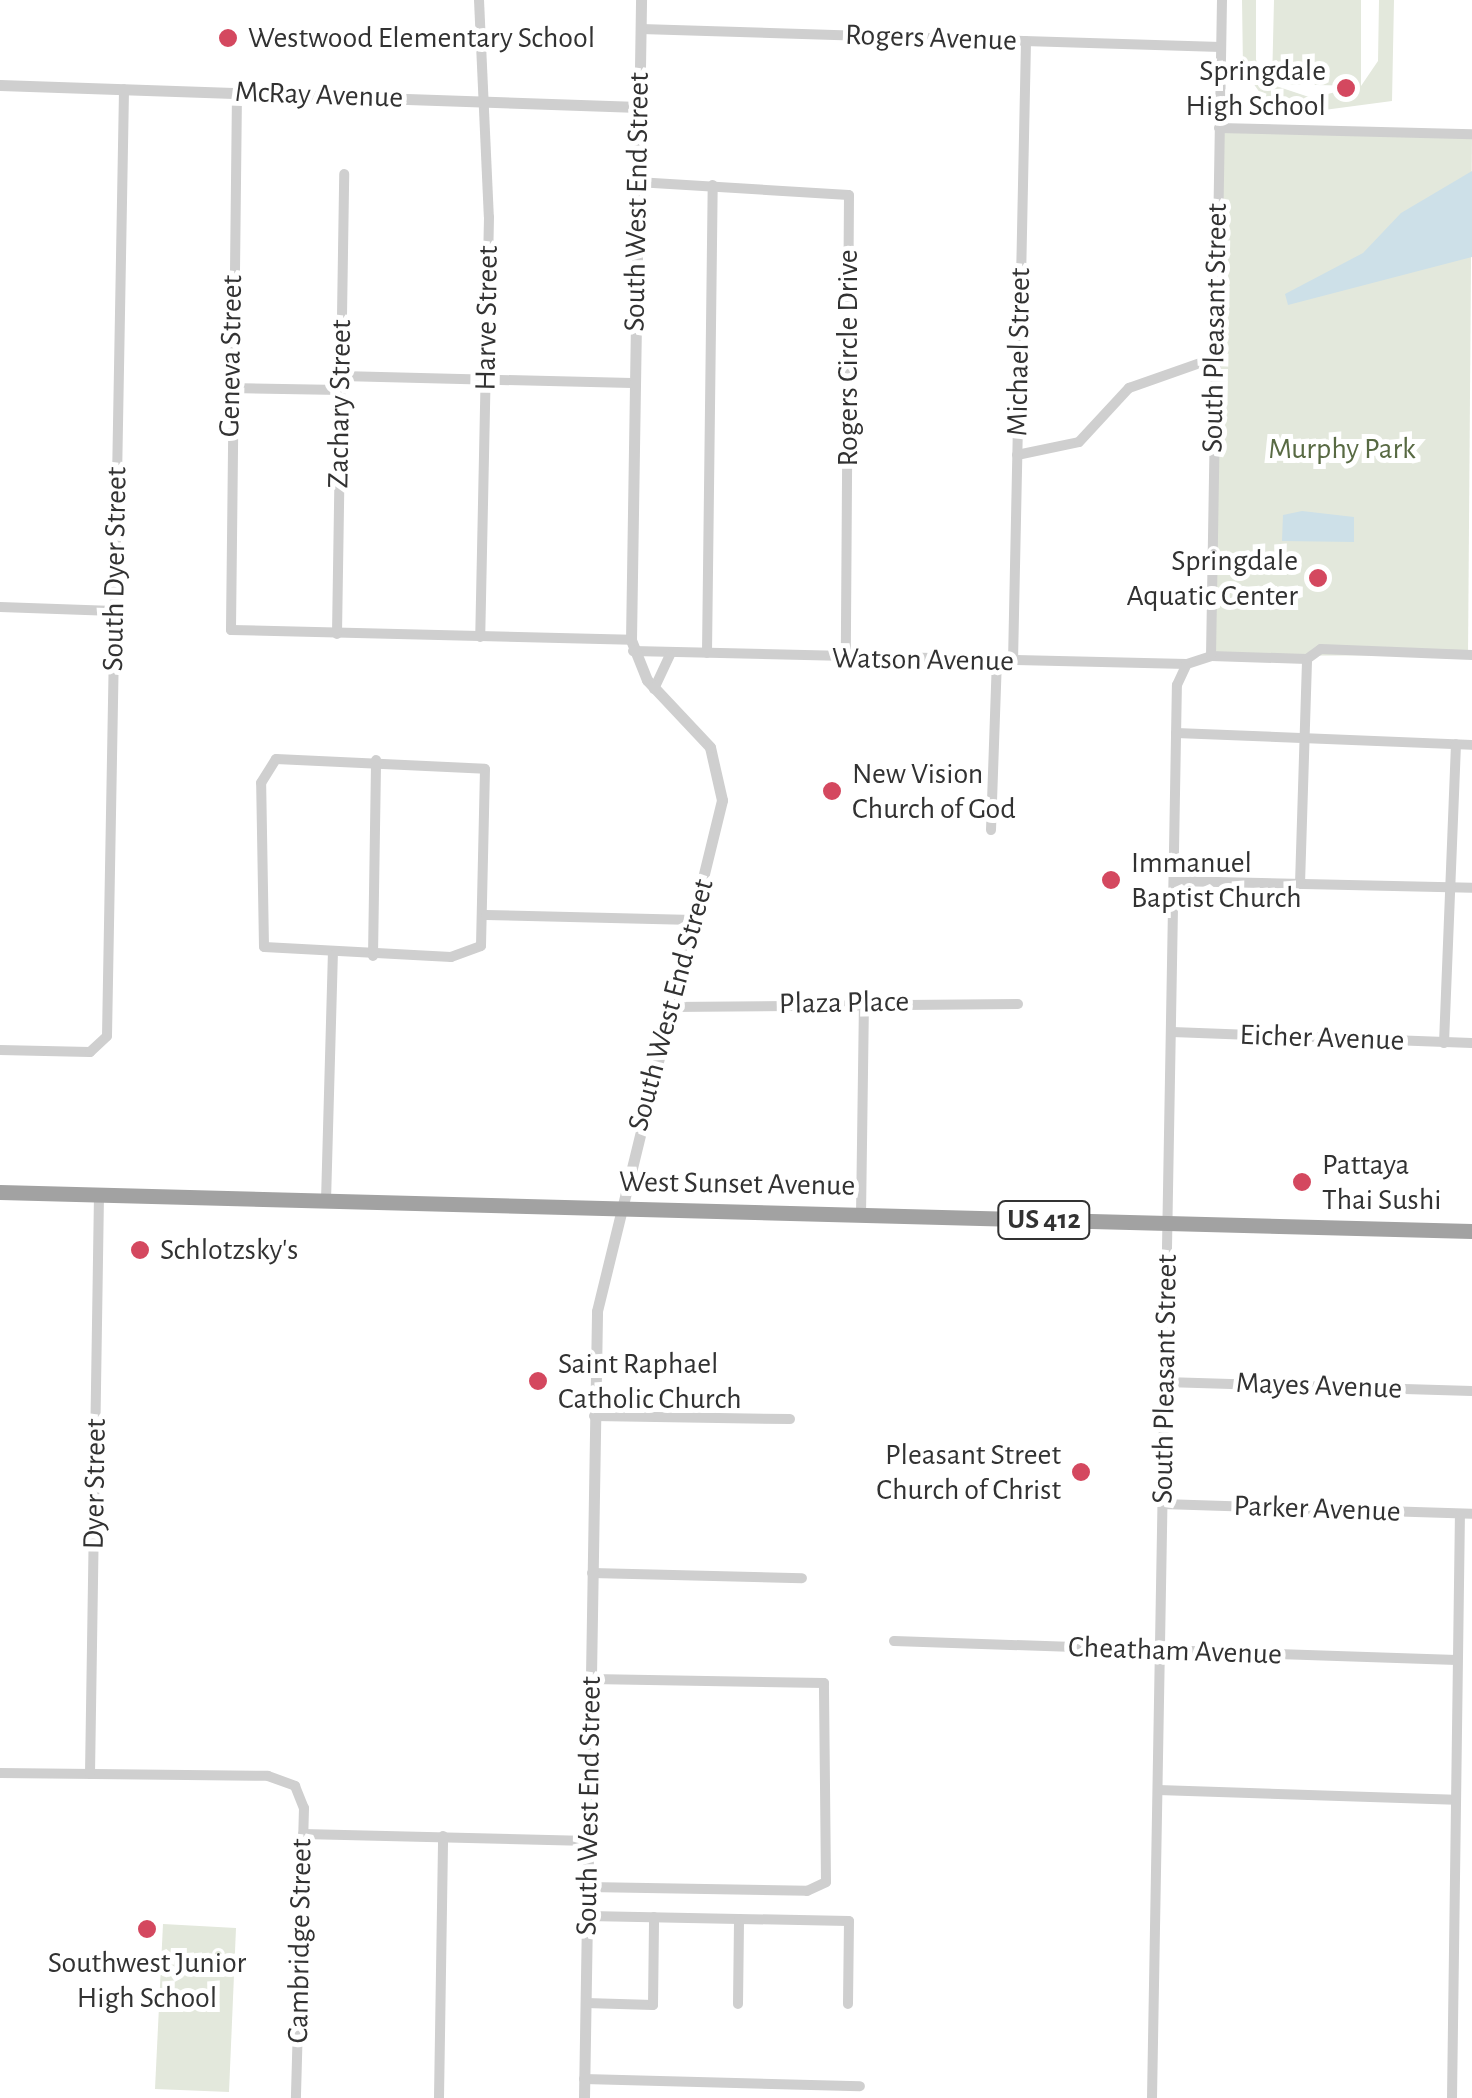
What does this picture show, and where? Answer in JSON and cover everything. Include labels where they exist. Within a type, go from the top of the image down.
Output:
[{"type":"highway","name":"West Sunset Avenue","points":[[0,1192],[1472,1231]]},
{"type":"street","name":"Harve Street","points":[[478,0],[479,101],[489,217],[480,637]]},
{"type":"street","name":"South West End Street","points":[[584,2098],[597,1311],[617,1209],[720,818],[719,770],[701,734],[654,689],[632,645],[632,383],[641,0]]},
{"type":"street","name":"South Pleasant Street","points":[[1210,656],[1222,0]]},
{"type":"street","name":"Rogers Avenue","points":[[641,28],[1221,47]]},
{"type":"street","name":"Michael Street","points":[[1013,662],[1026,41]]},
{"type":"street","name":"McRay Avenue","points":[[0,85],[639,107]]},
{"type":"street","name":"South Dyer Street","points":[[0,1050],[102,1047],[124,89]]},
{"type":"street","name":"Geneva Street","points":[[226,619],[237,92]]},
{"type":"street","points":[[1220,128],[1472,134]]},
{"type":"street","name":"Zachary Street","points":[[337,634],[344,174]]},
{"type":"street","name":"Rogers Circle Drive","points":[[637,182],[713,184],[848,196],[846,658]]},
{"type":"street","points":[[707,653],[713,184]]},
{"type":"street","points":[[1017,455],[1080,442],[1129,388],[1214,358]]},
{"type":"street","points":[[341,376],[632,383]]},
{"type":"street","points":[[230,388],[341,390]]},
{"type":"street","points":[[0,607],[114,611]]},
{"type":"street","name":"Watson Avenue","points":[[226,619],[236,632],[480,637],[632,645],[676,652],[1187,664],[1210,656]]},
{"type":"street","points":[[1210,656],[1308,659],[1321,649],[1472,655]]},
{"type":"street","points":[[654,689],[659,661],[676,652]]},
{"type":"street","points":[[1300,884],[1308,659]]},
{"type":"street","points":[[991,830],[997,662]]},
{"type":"street","name":"South Pleasant Street","points":[[1152,2098],[1176,685],[1187,664]]},
{"type":"street","points":[[1176,733],[1472,745]]},
{"type":"street","points":[[1444,1042],[1456,744]]},
{"type":"street","points":[[276,759],[376,760],[485,769],[486,915],[482,946],[466,957],[272,952],[258,938],[263,772],[276,759]]},
{"type":"street","points":[[373,956],[376,760]]},
{"type":"street","points":[[1174,881],[1472,888]]},
{"type":"street","points":[[486,915],[694,920]]},
{"type":"street","points":[[326,1201],[334,954]]},
{"type":"street","points":[[862,1215],[864,1001]]},
{"type":"street","name":"Plaza Place","points":[[671,1007],[864,1001],[1018,1004]]},
{"type":"street","name":"Eicher Avenue","points":[[1172,1032],[1472,1044]]},
{"type":"street","name":"Dyer Street","points":[[90,1774],[100,1194]]},
{"type":"street","name":"Mayes Avenue","points":[[1165,1382],[1472,1390]]},
{"type":"street","points":[[594,1416],[790,1419]]},
{"type":"street","name":"Parker Avenue","points":[[1162,1504],[1466,1514]]},
{"type":"street","points":[[1452,2098],[1457,1660],[1466,1514]]},
{"type":"street","points":[[592,1573],[802,1578]]},
{"type":"street","name":"Cheatham Avenue","points":[[894,1642],[1457,1660]]},
{"type":"street","points":[[588,1887],[808,1891],[826,1882],[824,1683],[591,1680]]},
{"type":"street","points":[[0,1773],[90,1774]]},
{"type":"street","name":"Cambridge Street","points":[[90,1774],[268,1776],[296,1786],[304,1834],[296,2098]]},
{"type":"street","points":[[1158,1790],[1455,1800]]},
{"type":"street","points":[[304,1834],[589,1841]]},
{"type":"street","points":[[439,2098],[443,1836]]},
{"type":"street","points":[[588,1916],[849,1921],[848,2004]]},
{"type":"street","points":[[586,2004],[652,2005],[654,1917]]},
{"type":"street","points":[[738,2004],[739,1918]]},
{"type":"street","points":[[584,2079],[860,2086]]},
{"type":"green space","points":[[1242,0],[1256,0],[1256,60],[1272,84],[1274,0],[1361,0],[1361,86],[1378,61],[1379,0],[1394,0],[1392,101],[1309,112],[1263,97],[1243,69]],"holes":[[[1274,84],[1359,86],[1312,98]]]},
{"type":"green space","name":"Murphy Park","points":[[1219,128],[1472,134],[1468,655],[1211,656]]},
{"type":"green space","points":[[163,1924],[236,1928],[229,2092],[155,2089]]},
{"type":"shaded area","points":[[1472,171],[1472,257],[1288,305],[1285,294],[1363,253],[1401,213]]},
{"type":"shaded area","points":[[1302,511],[1354,517],[1354,542],[1282,541],[1283,515]]},
{"type":"place","name":"Westwood Elementary School","points":[[228,38]]},
{"type":"place","name":"Springdale High School","points":[[1346,88]]},
{"type":"place","name":"Springdale Aquatic Center","points":[[1318,578]]},
{"type":"place","name":"New Vision Church of God","points":[[832,791]]},
{"type":"place","name":"Immanuel Baptist Church","points":[[1111,880]]},
{"type":"place","name":"Pattaya Thai Sushi","points":[[1302,1182]]},
{"type":"place","name":"Schlotzsky's","points":[[140,1250]]},
{"type":"place","name":"Saint Raphael Catholic Church","points":[[538,1381]]},
{"type":"place","name":"Pleasant Street Church of Christ","points":[[1081,1472]]},
{"type":"place","name":"Southwest Junior High School","points":[[147,1929]]}]
